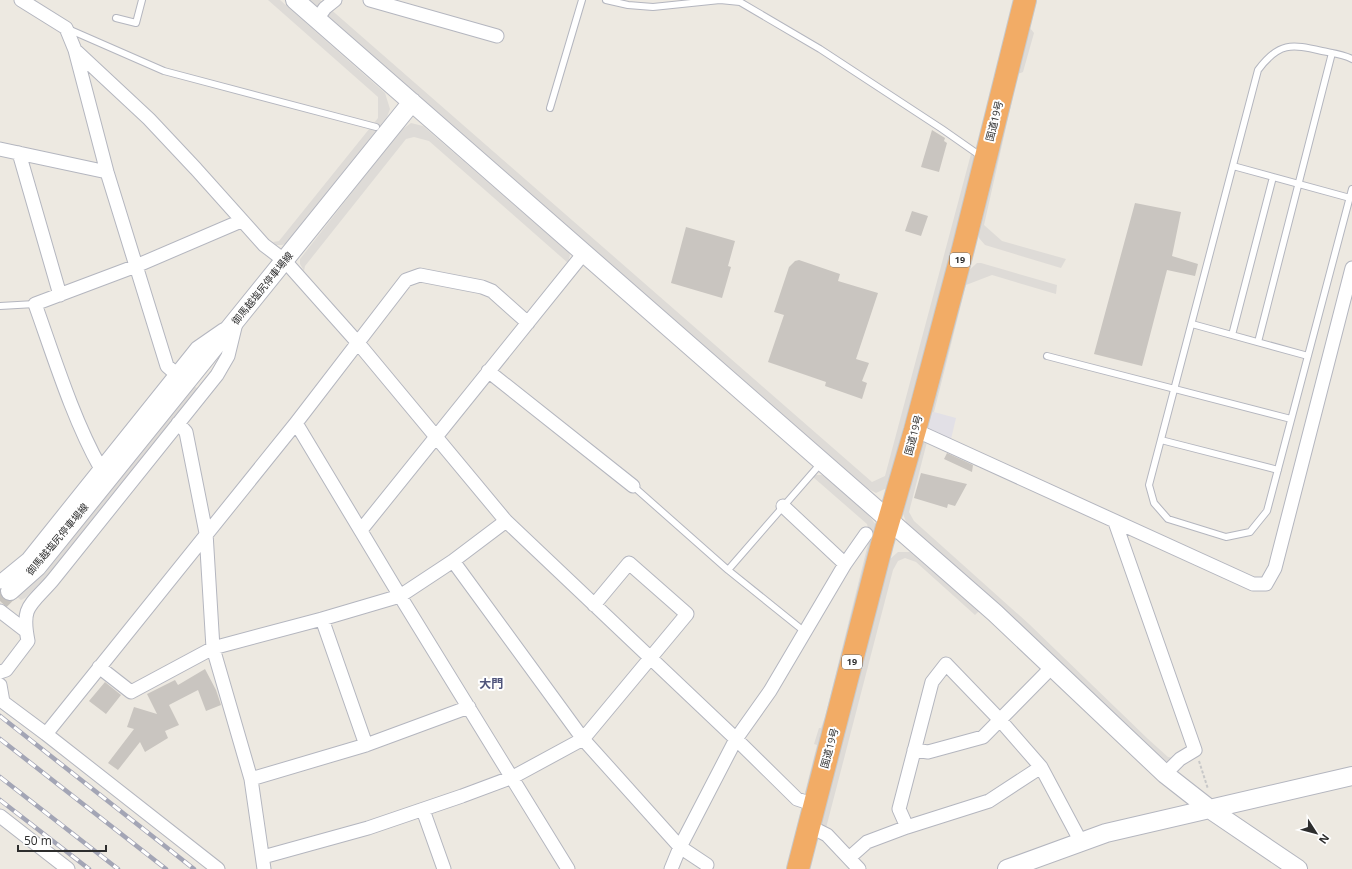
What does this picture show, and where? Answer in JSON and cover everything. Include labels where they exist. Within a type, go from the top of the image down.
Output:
[{"type":"highway","name":"国道19号","points":[[798,869],[889,520],[915,430],[963,249],[1025,0]]},
{"type":"street","points":[[21,0],[66,28],[75,50],[107,172],[167,366],[175,373]]},
{"type":"street","points":[[295,0],[722,375],[823,461],[996,613],[1165,774],[1209,802],[1298,869]]},
{"type":"street","points":[[317,19],[325,8],[335,0]]},
{"type":"street","points":[[370,0],[497,36]]},
{"type":"street","points":[[75,50],[149,119],[196,169],[241,221],[264,245],[285,261],[358,343],[506,521],[650,660],[736,739],[797,799],[815,805]]},
{"type":"street","name":"御馬越塩尻停車場線","points":[[5,586],[37,566],[412,102]]},
{"type":"street","points":[[0,148],[107,172]]},
{"type":"street","points":[[19,152],[60,295]]},
{"type":"street","points":[[100,467],[92,452],[35,304],[136,266],[241,221]]},
{"type":"street","points":[[361,530],[584,253]]},
{"type":"street","points":[[915,430],[1253,584],[1266,584],[1275,568],[1352,268]]},
{"type":"street","points":[[46,734],[206,533],[296,423],[406,280],[420,275],[487,289],[492,291],[528,323]]},
{"type":"street","points":[[5,586],[175,373],[197,348],[236,321]]},
{"type":"street","points":[[0,672],[6,670],[28,641],[25,617],[28,609],[217,374],[228,356],[236,321]]},
{"type":"street","points":[[488,371],[633,486]]},
{"type":"street","points":[[296,423],[400,596],[513,777],[568,869]]},
{"type":"street","points":[[178,424],[186,432],[206,533],[213,648],[251,779],[263,863],[423,810],[513,777],[583,739],[687,614],[629,563],[594,605]]},
{"type":"street","points":[[783,506],[845,564]]},
{"type":"street","points":[[99,667],[131,692],[213,648],[322,619],[400,596],[454,561],[506,521]]},
{"type":"street","points":[[1116,522],[1195,750],[1180,759],[1165,774]]},
{"type":"street","points":[[672,869],[680,846],[736,739],[770,691],[845,564],[866,534]]},
{"type":"street","points":[[454,561],[583,739],[680,846],[707,865]]},
{"type":"street","points":[[0,611],[26,631]]},
{"type":"street","points":[[322,619],[366,745]]},
{"type":"street","points":[[907,827],[899,809],[932,682],[946,664],[1000,720],[1041,767],[1081,842]]},
{"type":"street","points":[[914,750],[928,752],[983,737],[1052,668]]},
{"type":"street","points":[[0,685],[3,702],[218,869]]},
{"type":"street","points":[[251,779],[366,745],[469,707]]},
{"type":"street","points":[[849,858],[867,842],[907,827],[989,801],[1041,767]]},
{"type":"street","points":[[1007,869],[1106,833],[1209,802],[1352,776]]},
{"type":"street","points":[[423,810],[444,869]]},
{"type":"street","points":[[0,816],[68,869]]},
{"type":"street","points":[[809,826],[827,835],[859,869]]},
{"type":"lane","points":[[116,18],[136,23],[142,0]]},
{"type":"lane","points":[[550,108],[582,0]]},
{"type":"lane","points":[[606,0],[628,6],[653,7],[720,0],[740,2],[820,49],[985,159]]},
{"type":"lane","points":[[66,28],[164,71],[376,127]]},
{"type":"lane","points":[[1352,59],[1297,45],[1285,47],[1274,52],[1258,70],[1149,485],[1154,503],[1168,519],[1226,538],[1250,532],[1268,511],[1352,189]]},
{"type":"lane","points":[[1258,342],[1332,53]]},
{"type":"lane","points":[[1233,166],[1350,198]]},
{"type":"lane","points":[[1232,335],[1272,177]]},
{"type":"lane","points":[[0,306],[35,304]]},
{"type":"lane","points":[[1192,324],[1308,356]]},
{"type":"lane","points":[[1047,356],[1291,419]]},
{"type":"lane","points":[[1161,440],[1278,470]]},
{"type":"lane","points":[[728,570],[823,461]]},
{"type":"lane","points":[[633,486],[728,570],[805,632]]},
{"type":"path","points":[[1195,750],[1208,788],[1209,802]]},
{"type":"shaded area","points":[[268,0],[280,0],[385,93],[390,109],[387,117],[288,243],[282,245],[276,245],[273,242],[279,241],[378,118],[378,97]]},
{"type":"shaded area","points":[[309,0],[320,0],[872,482],[885,476],[971,154],[975,157],[976,159],[887,488],[876,493],[867,488]]},
{"type":"shaded area","points":[[1033,0],[1037,0],[1030,28],[1034,33],[1023,72],[1018,74],[984,225],[1002,241],[1066,259],[1061,268],[985,245],[979,238],[978,231]]},
{"type":"shaded area","points":[[411,123],[423,126],[568,252],[570,255],[568,263],[429,141],[414,137],[406,139],[305,266],[304,271],[300,264],[300,259],[400,131]]},
{"type":"shaded area","points":[[977,263],[1057,285],[1056,294],[992,275],[966,285],[934,412],[932,413],[927,431],[925,430],[965,274]]},
{"type":"shaded area","points":[[191,384],[198,389],[46,578],[25,598],[21,600],[16,596]]},
{"type":"shaded area","points":[[934,412],[956,418],[951,439],[927,431],[932,413]]},
{"type":"shaded area","points":[[923,440],[927,442],[909,512],[914,521],[1029,624],[1148,739],[1168,757],[1174,758],[1169,762],[1165,761],[1144,744],[996,602],[907,524],[903,514]]},
{"type":"shaded area","points":[[816,475],[822,475],[834,484],[869,516],[877,526],[809,793],[805,792],[817,745],[814,744],[819,728],[821,728],[825,717],[870,536],[867,524],[813,477]]},
{"type":"shaded area","points":[[898,552],[910,552],[979,611],[975,615],[916,562],[905,558],[898,561],[893,570],[826,828],[820,824],[855,687],[890,559]]},
{"type":"building","points":[[932,130],[945,138],[944,141],[947,143],[939,172],[921,167]]},
{"type":"building","points":[[1135,203],[1181,212],[1172,256],[1198,264],[1195,276],[1167,270],[1142,366],[1094,354]]},
{"type":"building","points":[[912,211],[928,216],[921,236],[905,231]]},
{"type":"building","points":[[686,227],[735,241],[728,266],[731,267],[722,298],[671,283]]},
{"type":"building","points":[[799,260],[840,274],[838,281],[878,293],[856,359],[869,363],[862,381],[867,383],[862,399],[825,386],[826,382],[768,362],[784,315],[774,312],[789,267],[795,261]]},
{"type":"building","points":[[947,453],[973,465],[972,472],[944,459]]},
{"type":"building","points":[[921,473],[967,484],[955,506],[948,504],[947,508],[914,498]]},
{"type":"building","points":[[205,669],[216,690],[221,705],[206,711],[198,690],[169,705],[179,725],[165,731],[168,738],[145,752],[140,742],[118,770],[108,763],[134,729],[127,727],[134,707],[157,714],[147,694],[175,680],[178,685]]},
{"type":"building","points":[[105,682],[121,695],[106,714],[89,701]]},
{"type":"tunnel","points":[[0,601],[10,591]]},
{"type":"railway","points":[[0,716],[194,869]]},
{"type":"railway","points":[[0,739],[166,869]]},
{"type":"railway","points":[[0,777],[118,869]]},
{"type":"railway","points":[[0,800],[89,869]]},
{"type":"district","name":"大門","points":[[491,684]]}]
